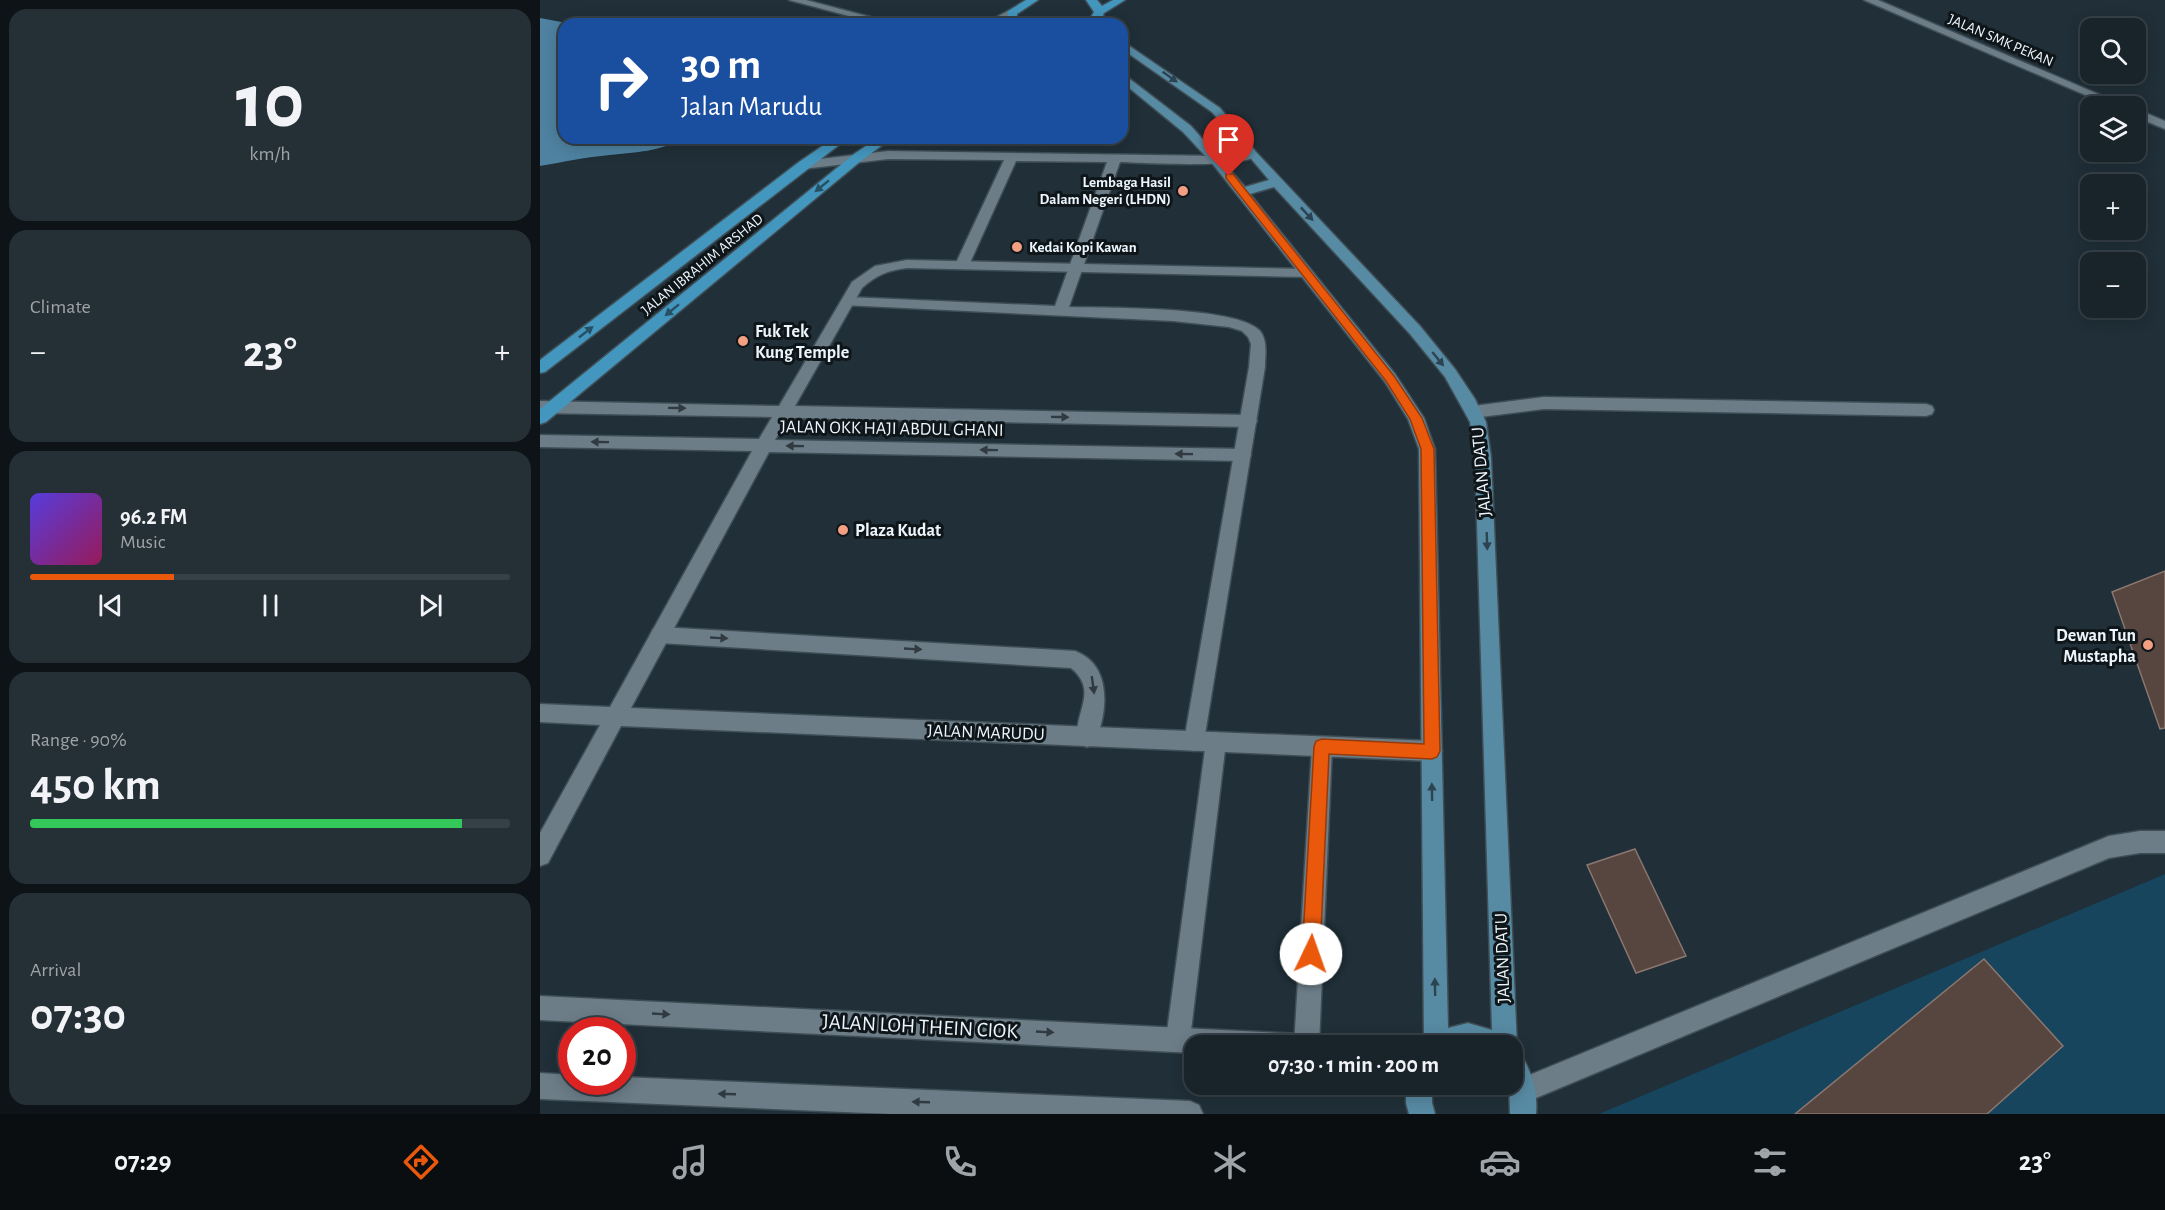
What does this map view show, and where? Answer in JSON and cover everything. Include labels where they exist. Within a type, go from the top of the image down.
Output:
[{"type":"main road","points":[[1091,0],[1099,18]]},
{"type":"main road","points":[[1100,18],[1120,0]]},
{"type":"main road","points":[[1012,18],[1029,1]]},
{"type":"main road","name":"JALAN DATU","points":[[1128,48],[1216,110],[1252,155],[1415,330],[1450,373],[1478,423],[1484,456],[1505,1035]]},
{"type":"main road","points":[[1128,81],[1187,129],[1242,192],[1390,378],[1416,418],[1427,449],[1437,1035]]},
{"type":"main road","name":"JALAN IBRAHIM ARSHAD","points":[[540,368],[833,144]]},
{"type":"main road","name":"JALAN IBRAHIM ARSHAD","points":[[540,418],[548,406],[877,144]]},
{"type":"main road","points":[[1242,192],[1277,182]]},
{"type":"main road","points":[[1419,1095],[1422,1114]]},
{"type":"street","points":[[794,0],[868,18]]},
{"type":"street","name":"JALAN SMK PEKAN","points":[[1869,0],[2096,96]]},
{"type":"street","points":[[2146,117],[2165,125]]},
{"type":"street","points":[[803,165],[888,155],[1216,160],[1252,155]]},
{"type":"street","points":[[962,265],[1012,157]]},
{"type":"street","points":[[1059,312],[1115,158]]},
{"type":"street","points":[[540,855],[764,445],[864,278],[882,268],[907,264],[1307,273]]},
{"type":"street","points":[[848,302],[1173,316],[1231,321],[1256,335],[1257,367],[1205,742],[1178,1039]]},
{"type":"street","points":[[1473,412],[1545,403],[1926,410]]},
{"type":"street","name":"JALAN OKK HAJI ABDUL GHANI","points":[[548,406],[1249,421]]},
{"type":"street","name":"JALAN OKK HAJI ABDUL GHANI","points":[[540,441],[1243,455]]},
{"type":"street","points":[[660,635],[1075,660],[1086,667],[1093,677],[1095,689],[1086,737]]},
{"type":"street","name":"JALAN MARUDU","points":[[540,713],[1432,751]]},
{"type":"street","points":[[1307,1035],[1322,747]]},
{"type":"street","points":[[1523,1102],[2109,847],[2140,842],[2165,842]]},
{"type":"street","name":"JALAN LOH THEIN CIOK","points":[[540,1008],[1184,1039]]},
{"type":"street","points":[[540,1086],[1190,1114]]},
{"type":"shaded area","points":[[540,18],[558,21],[558,144],[671,144],[648,151],[540,166]]},
{"type":"shaded area","points":[[2165,874],[2165,1114],[1599,1114]]},
{"type":"building","name":"Dewan Tun Mustapha","points":[[2165,571],[2165,728],[2160,729],[2112,592]]},
{"type":"building","points":[[1635,849],[1686,956],[1636,973],[1587,865]]},
{"type":"building","points":[[1984,959],[2063,1046],[1987,1114],[1795,1114]]},
{"type":"place","name":"Lembaga Hasil Dalam Negeri (LHDN)","points":[[1183,191]]},
{"type":"place","name":"Kedai Kopi Kawan","points":[[1017,247]]},
{"type":"place","name":"Fuk Tek Kung Temple","points":[[743,341]]},
{"type":"place","name":"Plaza Kudat","points":[[843,530]]},
{"type":"place","name":"Dewan Tun Mustapha","points":[[2148,645]]},
{"type":"route","points":[[1229,176],[1390,378],[1416,418],[1427,449],[1432,751],[1322,747],[1311,954]]}]
